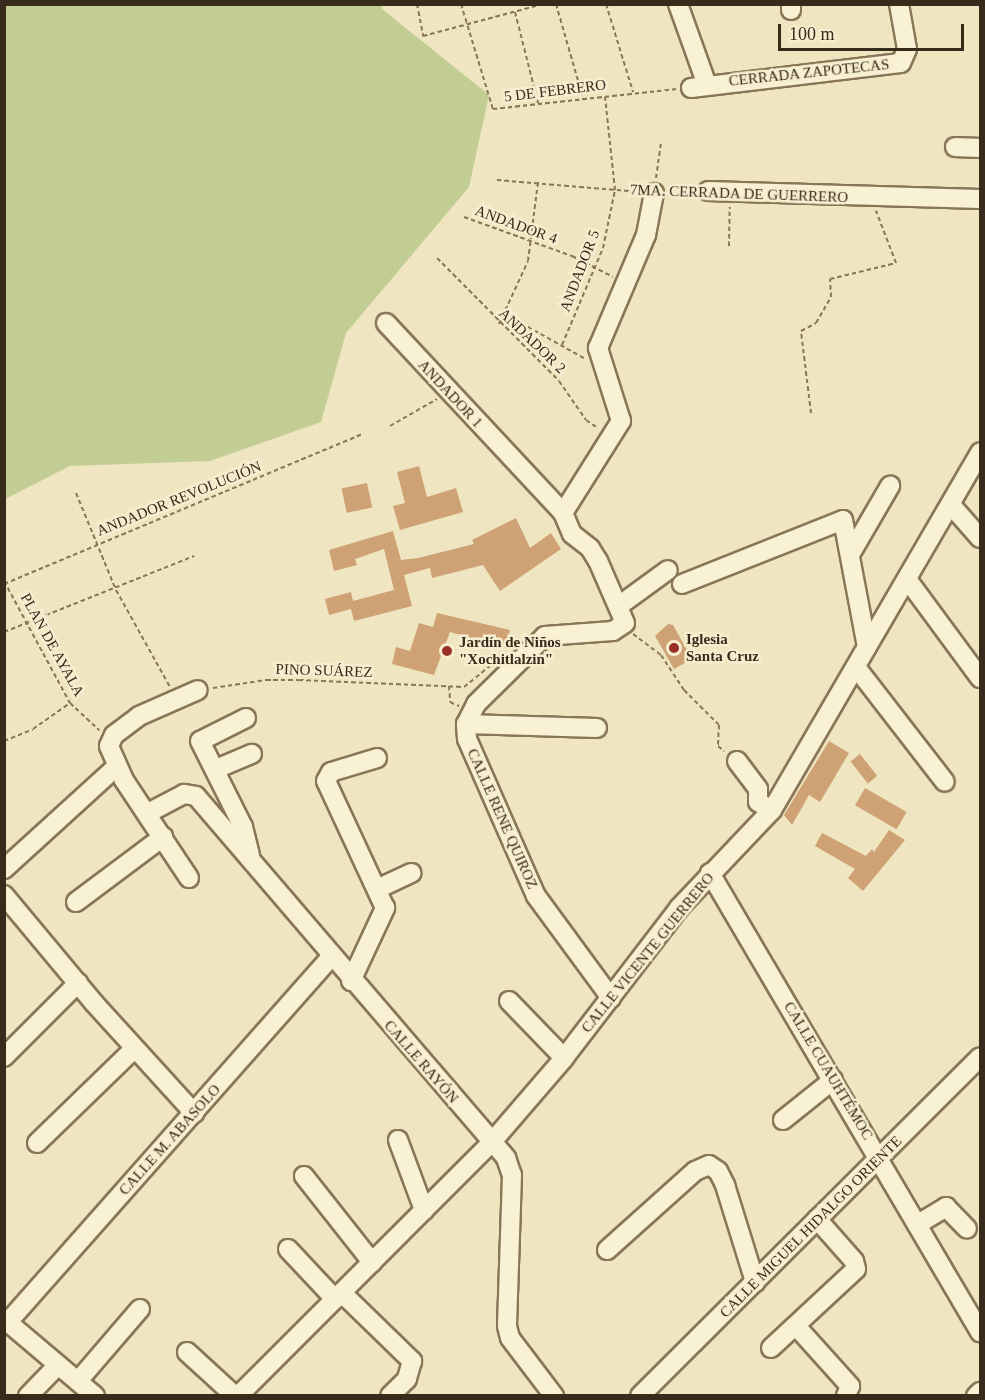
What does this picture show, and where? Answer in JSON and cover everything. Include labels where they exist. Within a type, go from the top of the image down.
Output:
[{"type":"street","points":[[678,4],[699,86]]},
{"type":"street","name":"CERRADA ZAPOTECAS","points":[[699,86],[901,63],[907,49],[899,4]]},
{"type":"street","points":[[955,147],[981,148]]},
{"type":"street","name":"7MA. CERRADA DE GUERRERO","points":[[708,191],[871,198],[981,199]]},
{"type":"street","points":[[563,513],[612,439],[622,417],[602,369],[598,348],[646,235],[654,193]]},
{"type":"street","name":"ANDADOR 1","points":[[386,323],[447,392],[563,513],[572,534],[590,548],[620,605],[625,618],[623,627]]},
{"type":"street","name":"CALLE VICENTE GUERRERO","points":[[236,1395],[339,1296],[491,1143],[564,1058],[710,873],[772,810],[951,505],[976,474],[981,452]]},
{"type":"street","points":[[851,553],[890,486]]},
{"type":"street","points":[[951,505],[981,538]]},
{"type":"street","points":[[682,584],[836,520],[845,522],[867,647]]},
{"type":"street","points":[[620,605],[668,570]]},
{"type":"street","points":[[907,579],[981,678]]},
{"type":"street","points":[[597,728],[466,724],[476,704],[545,636],[623,627]]},
{"type":"street","points":[[856,667],[945,782]]},
{"type":"street","points":[[189,878],[116,767],[110,752],[111,738],[138,716],[176,697],[198,690]]},
{"type":"street","name":"CALLE RAYÓN","points":[[246,718],[201,740],[245,833],[250,856]]},
{"type":"street","name":"CALLE RENE QUIROZ","points":[[466,724],[467,739],[536,896],[611,998]]},
{"type":"street","points":[[216,769],[252,754]]},
{"type":"street","points":[[351,981],[383,914],[384,903],[352,844],[326,781],[331,772],[377,758]]},
{"type":"street","points":[[737,761],[758,789],[758,802],[772,810]]},
{"type":"street","points":[[4,869],[116,767]]},
{"type":"street","name":"CALLE RAYÓN","points":[[148,813],[184,794],[193,794],[250,856],[351,981],[506,1158],[512,1175],[507,1326],[510,1338],[554,1395]]},
{"type":"street","points":[[76,902],[163,837]]},
{"type":"street","points":[[377,889],[411,873]]},
{"type":"street","name":"CALLE CUAUHTÉMOC","points":[[710,873],[978,1321]]},
{"type":"street","points":[[4,895],[134,1049],[194,1113]]},
{"type":"street","name":"CALLE M. ABASOLO","points":[[6,1321],[332,956]]},
{"type":"street","points":[[4,1057],[78,983]]},
{"type":"street","points":[[509,1001],[564,1058]]},
{"type":"street","points":[[37,1143],[134,1049]]},
{"type":"street","name":"CALLE MIGUEL HIDALGO ORIENTE","points":[[640,1395],[981,1057]]},
{"type":"street","points":[[783,1120],[833,1080]]},
{"type":"street","points":[[398,1140],[424,1210]]},
{"type":"street","points":[[607,1250],[695,1172],[709,1165],[716,1168],[725,1185],[755,1282]]},
{"type":"street","points":[[304,1176],[372,1262]]},
{"type":"street","points":[[918,1224],[946,1207],[967,1229]]},
{"type":"street","points":[[771,1348],[857,1266],[817,1219]]},
{"type":"street","points":[[288,1249],[412,1361],[407,1379],[390,1395]]},
{"type":"street","points":[[78,1381],[140,1309]]},
{"type":"street","points":[[6,1321],[95,1395]]},
{"type":"street","points":[[796,1326],[850,1386],[846,1395]]},
{"type":"street","points":[[187,1352],[236,1395]]},
{"type":"street","points":[[28,1395],[58,1365]]},
{"type":"street","points":[[976,1395],[981,1392]]},
{"type":"path","points":[[417,4],[423,36],[543,4]]},
{"type":"path","name":"5 DE FEBRERO","points":[[461,4],[493,109],[699,86]]},
{"type":"path","points":[[556,4],[584,98]]},
{"type":"path","points":[[606,4],[633,92]]},
{"type":"path","points":[[515,12],[538,104]]},
{"type":"path","name":"ANDADOR 5","points":[[562,345],[603,248],[615,190],[605,96]]},
{"type":"path","points":[[654,193],[661,142]]},
{"type":"path","name":"7MA. CERRADA DE GUERRERO","points":[[497,180],[654,193],[708,191]]},
{"type":"path","points":[[499,324],[532,244],[538,182]]},
{"type":"path","points":[[729,246],[731,192]]},
{"type":"path","points":[[811,413],[801,331],[816,322],[831,297],[830,279],[896,262],[871,198]]},
{"type":"path","name":"ANDADOR 4","points":[[464,218],[532,244],[572,256],[594,269],[627,282]]},
{"type":"path","name":"ANDADOR 2","points":[[437,258],[499,324],[559,381],[586,420],[612,439]]},
{"type":"path","points":[[520,323],[602,369]]},
{"type":"path","points":[[390,426],[429,407],[447,392]]},
{"type":"path","name":"ANDADOR REVOLUCIÓN","points":[[5,583],[362,434]]},
{"type":"path","points":[[76,493],[116,590],[176,697]]},
{"type":"path","points":[[4,632],[116,590],[194,556]]},
{"type":"path","name":"PLAN DE AYALA","points":[[5,583],[70,703],[111,738]]},
{"type":"path","points":[[623,627],[661,655],[684,690],[719,725],[718,746],[737,761]]},
{"type":"path","name":"PINO SUÁREZ","points":[[198,690],[266,680],[449,686],[469,684]]},
{"type":"path","points":[[449,686],[451,705],[476,704]]},
{"type":"path","points":[[4,741],[33,729],[70,703]]},
{"type":"green space","points":[[5,4],[382,5],[382,9],[489,95],[469,187],[346,333],[321,422],[210,461],[70,466],[5,499]]},
{"type":"building","points":[[419,466],[427,497],[456,488],[463,512],[400,530],[393,506],[405,503],[397,472]]},
{"type":"building","points":[[367,483],[372,507],[347,513],[342,488]]},
{"type":"building","points":[[516,518],[530,548],[551,533],[561,549],[500,591],[483,565],[432,578],[430,568],[404,575],[412,606],[354,621],[351,609],[329,615],[325,599],[351,592],[353,601],[394,590],[384,549],[355,559],[357,565],[334,571],[329,550],[393,531],[401,560],[418,558],[474,544],[472,540]]},
{"type":"building","points":[[437,613],[510,630],[505,648],[450,632],[434,675],[392,664],[396,647],[410,651],[419,623],[433,627]]},
{"type":"building","name":"Iglesia Santa Cruz","points":[[668,624],[673,625],[692,659],[674,669],[655,636]]},
{"type":"building","points":[[829,741],[849,753],[820,802],[809,795],[792,825],[784,815]]},
{"type":"building","points":[[860,754],[877,776],[868,783],[851,761]]},
{"type":"building","points":[[865,788],[907,812],[897,829],[855,805]]},
{"type":"building","points":[[889,830],[905,840],[863,891],[848,878],[855,869],[815,846],[822,833],[866,856],[872,849],[874,852]]},
{"type":"place","name":"Iglesia Santa Cruz","points":[[674,648]]},
{"type":"place","name":"Jardín de Niños \"Xochitlalzin\"","points":[[447,651]]}]
